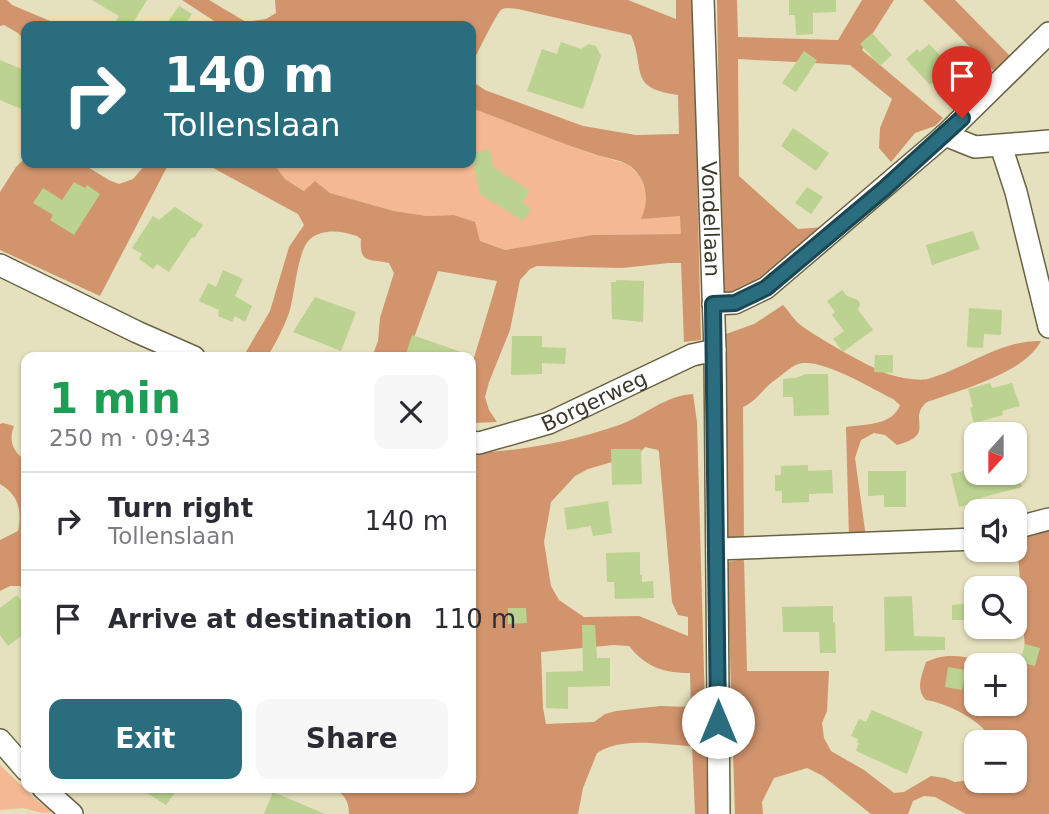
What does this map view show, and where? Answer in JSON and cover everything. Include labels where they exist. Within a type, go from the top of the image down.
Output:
[{"type":"street","name":"Vondellaan","points":[[704,0],[715,350],[719,814]]},
{"type":"street","points":[[713,304],[735,303],[766,288],[945,135],[1049,33]]},
{"type":"street","points":[[945,135],[975,148],[1049,141]]},
{"type":"street","points":[[1001,146],[1016,192],[1049,327]]},
{"type":"street","points":[[0,265],[183,352]]},
{"type":"street","name":"Borgerweg","points":[[476,443],[549,423],[692,355],[715,350]]},
{"type":"street","points":[[1027,525],[1049,519]]},
{"type":"street","points":[[717,550],[964,540]]},
{"type":"street","points":[[0,740],[21,764]]},
{"type":"street","points":[[49,793],[72,814]]},
{"type":"shaded area","points":[[0,0],[7,0],[12,5],[50,21],[21,21],[21,36],[4,25],[0,26]]},
{"type":"shaded area","points":[[182,0],[209,0],[244,21],[214,21]]},
{"type":"shaded area","points":[[275,0],[628,0],[676,19],[676,0],[693,0],[701,340],[684,342],[681,263],[622,268],[537,266],[530,269],[520,280],[510,330],[485,397],[497,422],[476,423],[476,352],[497,281],[438,271],[409,352],[374,352],[378,341],[380,318],[394,273],[389,263],[364,257],[361,239],[357,236],[333,232],[321,233],[310,239],[306,245],[299,263],[289,313],[270,352],[246,352],[270,311],[289,247],[304,225],[298,214],[213,168],[277,168],[285,179],[304,191],[315,181],[330,193],[394,211],[427,216],[454,215],[475,222],[480,241],[505,250],[592,235],[681,234],[680,216],[641,219],[645,190],[636,171],[626,164],[578,149],[476,110],[476,84],[485,90],[583,126],[636,135],[679,134],[678,95],[662,92],[645,82],[631,35],[518,9],[501,10],[476,56],[476,21],[253,21],[266,19],[276,13]]},
{"type":"shaded area","points":[[717,0],[737,0],[738,37],[838,40],[862,0],[894,0],[862,50],[943,118],[935,126],[915,133],[891,162],[879,148],[880,128],[892,99],[850,65],[738,59],[739,176],[798,229],[851,225],[802,264],[722,297]]},
{"type":"shaded area","points":[[923,0],[955,0],[1010,56],[996,73]]},
{"type":"shaded area","points":[[476,110],[627,164],[640,176],[647,194],[646,209],[681,216],[681,234],[592,235],[505,250],[480,241],[474,222],[454,215],[427,216],[394,211],[330,193],[315,182],[305,191],[285,179],[275,168],[476,168]]},
{"type":"shaded area","points":[[21,162],[21,168],[89,168],[119,184],[133,179],[143,168],[166,168],[100,296],[0,250],[0,192]]},
{"type":"shaded area","points":[[783,305],[804,328],[828,343],[883,372],[910,379],[928,379],[1012,345],[1041,341],[1033,352],[1007,371],[927,402],[919,414],[919,431],[909,441],[897,445],[885,435],[874,433],[861,440],[855,458],[866,537],[849,537],[846,427],[884,420],[891,417],[900,405],[861,382],[824,366],[803,363],[792,367],[743,407],[744,540],[725,540],[722,424],[726,334],[754,324]]},
{"type":"shaded area","points":[[693,394],[697,422],[708,814],[695,814],[692,746],[631,743],[597,753],[583,788],[578,814],[349,814],[348,805],[340,793],[476,793],[476,453],[527,448],[564,441],[619,425],[674,398]],"holes":[[[645,447],[658,450],[672,602],[678,615],[688,617],[688,636],[639,616],[584,617],[559,600],[551,586],[544,542],[551,502],[575,476],[588,469],[639,454]],[[629,646],[649,664],[671,672],[690,673],[691,707],[660,706],[616,711],[605,714],[594,722],[546,724],[541,652]]]},
{"type":"shaded area","points":[[0,424],[14,426],[13,446],[21,457],[21,587],[10,586],[0,591],[0,540],[18,531],[20,517],[15,498],[0,484]]},
{"type":"shaded area","points":[[1049,526],[1049,814],[966,814],[935,797],[924,796],[913,801],[908,814],[871,814],[823,776],[807,768],[774,778],[762,802],[763,814],[735,814],[727,562],[744,559],[747,671],[829,671],[827,711],[822,723],[824,738],[831,751],[864,770],[894,793],[904,792],[931,776],[955,782],[964,781],[964,793],[1027,793],[1027,730],[985,730],[966,716],[1027,716],[1027,653],[1023,653],[1024,639],[1027,639],[1027,576],[1020,576],[1019,562],[1027,562],[1027,536]]},
{"type":"shaded area","points":[[953,656],[964,657],[964,715],[926,700],[920,687],[926,662]]},
{"type":"shaded area","points":[[0,765],[21,785],[21,793],[29,793],[53,812],[42,813],[23,808],[0,810]]},
{"type":"building","points":[[92,0],[147,0],[134,21],[116,21],[119,16]]},
{"type":"building","points":[[789,0],[836,0],[836,12],[813,13],[813,34],[796,35],[795,15],[789,15]]},
{"type":"building","points":[[179,6],[192,14],[187,21],[168,21]]},
{"type":"building","points":[[872,33],[892,55],[880,66],[860,44]]},
{"type":"building","points":[[561,42],[581,49],[589,44],[596,46],[601,56],[583,109],[527,91],[542,49],[557,54]]},
{"type":"building","points":[[929,44],[950,66],[930,85],[906,59],[917,49],[920,52]]},
{"type":"building","points":[[804,51],[817,60],[796,92],[782,83]]},
{"type":"building","points":[[0,60],[21,69],[21,109],[0,100]]},
{"type":"building","points":[[793,128],[829,153],[816,171],[781,146]]},
{"type":"building","points":[[490,149],[493,167],[530,191],[522,203],[531,208],[523,221],[480,194],[474,168],[476,153]]},
{"type":"building","points":[[74,182],[85,188],[87,185],[100,194],[74,235],[50,220],[53,215],[33,203],[43,188],[62,200]]},
{"type":"building","points":[[807,187],[823,197],[811,214],[795,203]]},
{"type":"building","points":[[175,207],[203,225],[169,272],[157,264],[153,269],[139,259],[142,254],[132,248],[153,216],[159,220]]},
{"type":"building","points":[[973,231],[980,249],[932,265],[926,245]]},
{"type":"building","points":[[223,270],[243,279],[235,296],[252,306],[245,322],[235,316],[232,322],[218,316],[219,310],[199,301],[208,283],[216,287]]},
{"type":"building","points":[[644,281],[643,322],[612,319],[611,282]]},
{"type":"building","points":[[842,290],[847,296],[858,300],[858,310],[873,330],[843,352],[833,339],[844,331],[832,315],[835,312],[827,301]]},
{"type":"building","points":[[315,297],[356,312],[341,351],[293,332]]},
{"type":"building","points":[[969,308],[1002,310],[1001,335],[984,334],[983,348],[967,347]]},
{"type":"building","points":[[412,335],[461,352],[407,352]]},
{"type":"building","points":[[512,336],[542,336],[542,347],[566,348],[565,364],[542,363],[542,374],[511,375]]},
{"type":"building","points":[[875,355],[893,355],[893,373],[874,372]]},
{"type":"building","points":[[806,374],[828,374],[829,415],[794,416],[793,397],[783,397],[783,379]]},
{"type":"building","points":[[990,383],[992,388],[1012,383],[1020,406],[1002,411],[1003,415],[974,422],[968,389]]},
{"type":"building","points":[[611,449],[641,449],[642,484],[612,485]]},
{"type":"building","points":[[808,465],[808,471],[832,470],[833,493],[809,494],[809,502],[782,503],[782,491],[775,491],[775,475],[781,475],[781,466]]},
{"type":"building","points":[[868,471],[906,471],[906,507],[884,507],[884,495],[868,496]]},
{"type":"building","points":[[964,471],[964,485],[1022,487],[980,499],[964,499],[964,506],[959,507],[951,474]]},
{"type":"building","points":[[608,501],[612,533],[593,536],[591,526],[567,530],[564,508]]},
{"type":"building","points":[[640,552],[642,582],[653,581],[654,598],[615,599],[614,582],[607,582],[606,553]]},
{"type":"building","points":[[17,595],[21,600],[21,636],[8,646],[0,635],[0,608]]},
{"type":"building","points":[[912,596],[914,636],[945,637],[945,650],[885,651],[884,597]]},
{"type":"building","points":[[964,604],[964,620],[952,620],[952,605]]},
{"type":"building","points":[[833,606],[836,653],[820,653],[819,632],[783,632],[782,607]]},
{"type":"building","points":[[508,608],[526,608],[527,623],[508,624]]},
{"type":"building","points":[[582,625],[595,625],[597,658],[610,658],[610,686],[568,687],[568,709],[546,708],[546,672],[583,671]]},
{"type":"building","points":[[1025,644],[1040,648],[1035,666],[1027,664],[1027,653],[1022,653]]},
{"type":"building","points":[[948,667],[964,670],[962,690],[945,687]]},
{"type":"building","points":[[872,710],[923,732],[907,774],[856,751],[858,739],[851,736],[859,719],[866,722]]},
{"type":"building","points":[[147,793],[174,793],[166,805]]},
{"type":"building","points":[[273,793],[275,793],[325,814],[264,814]]},
{"type":"route","points":[[718,722],[713,304],[735,303],[766,288],[884,189],[962,118]]}]
